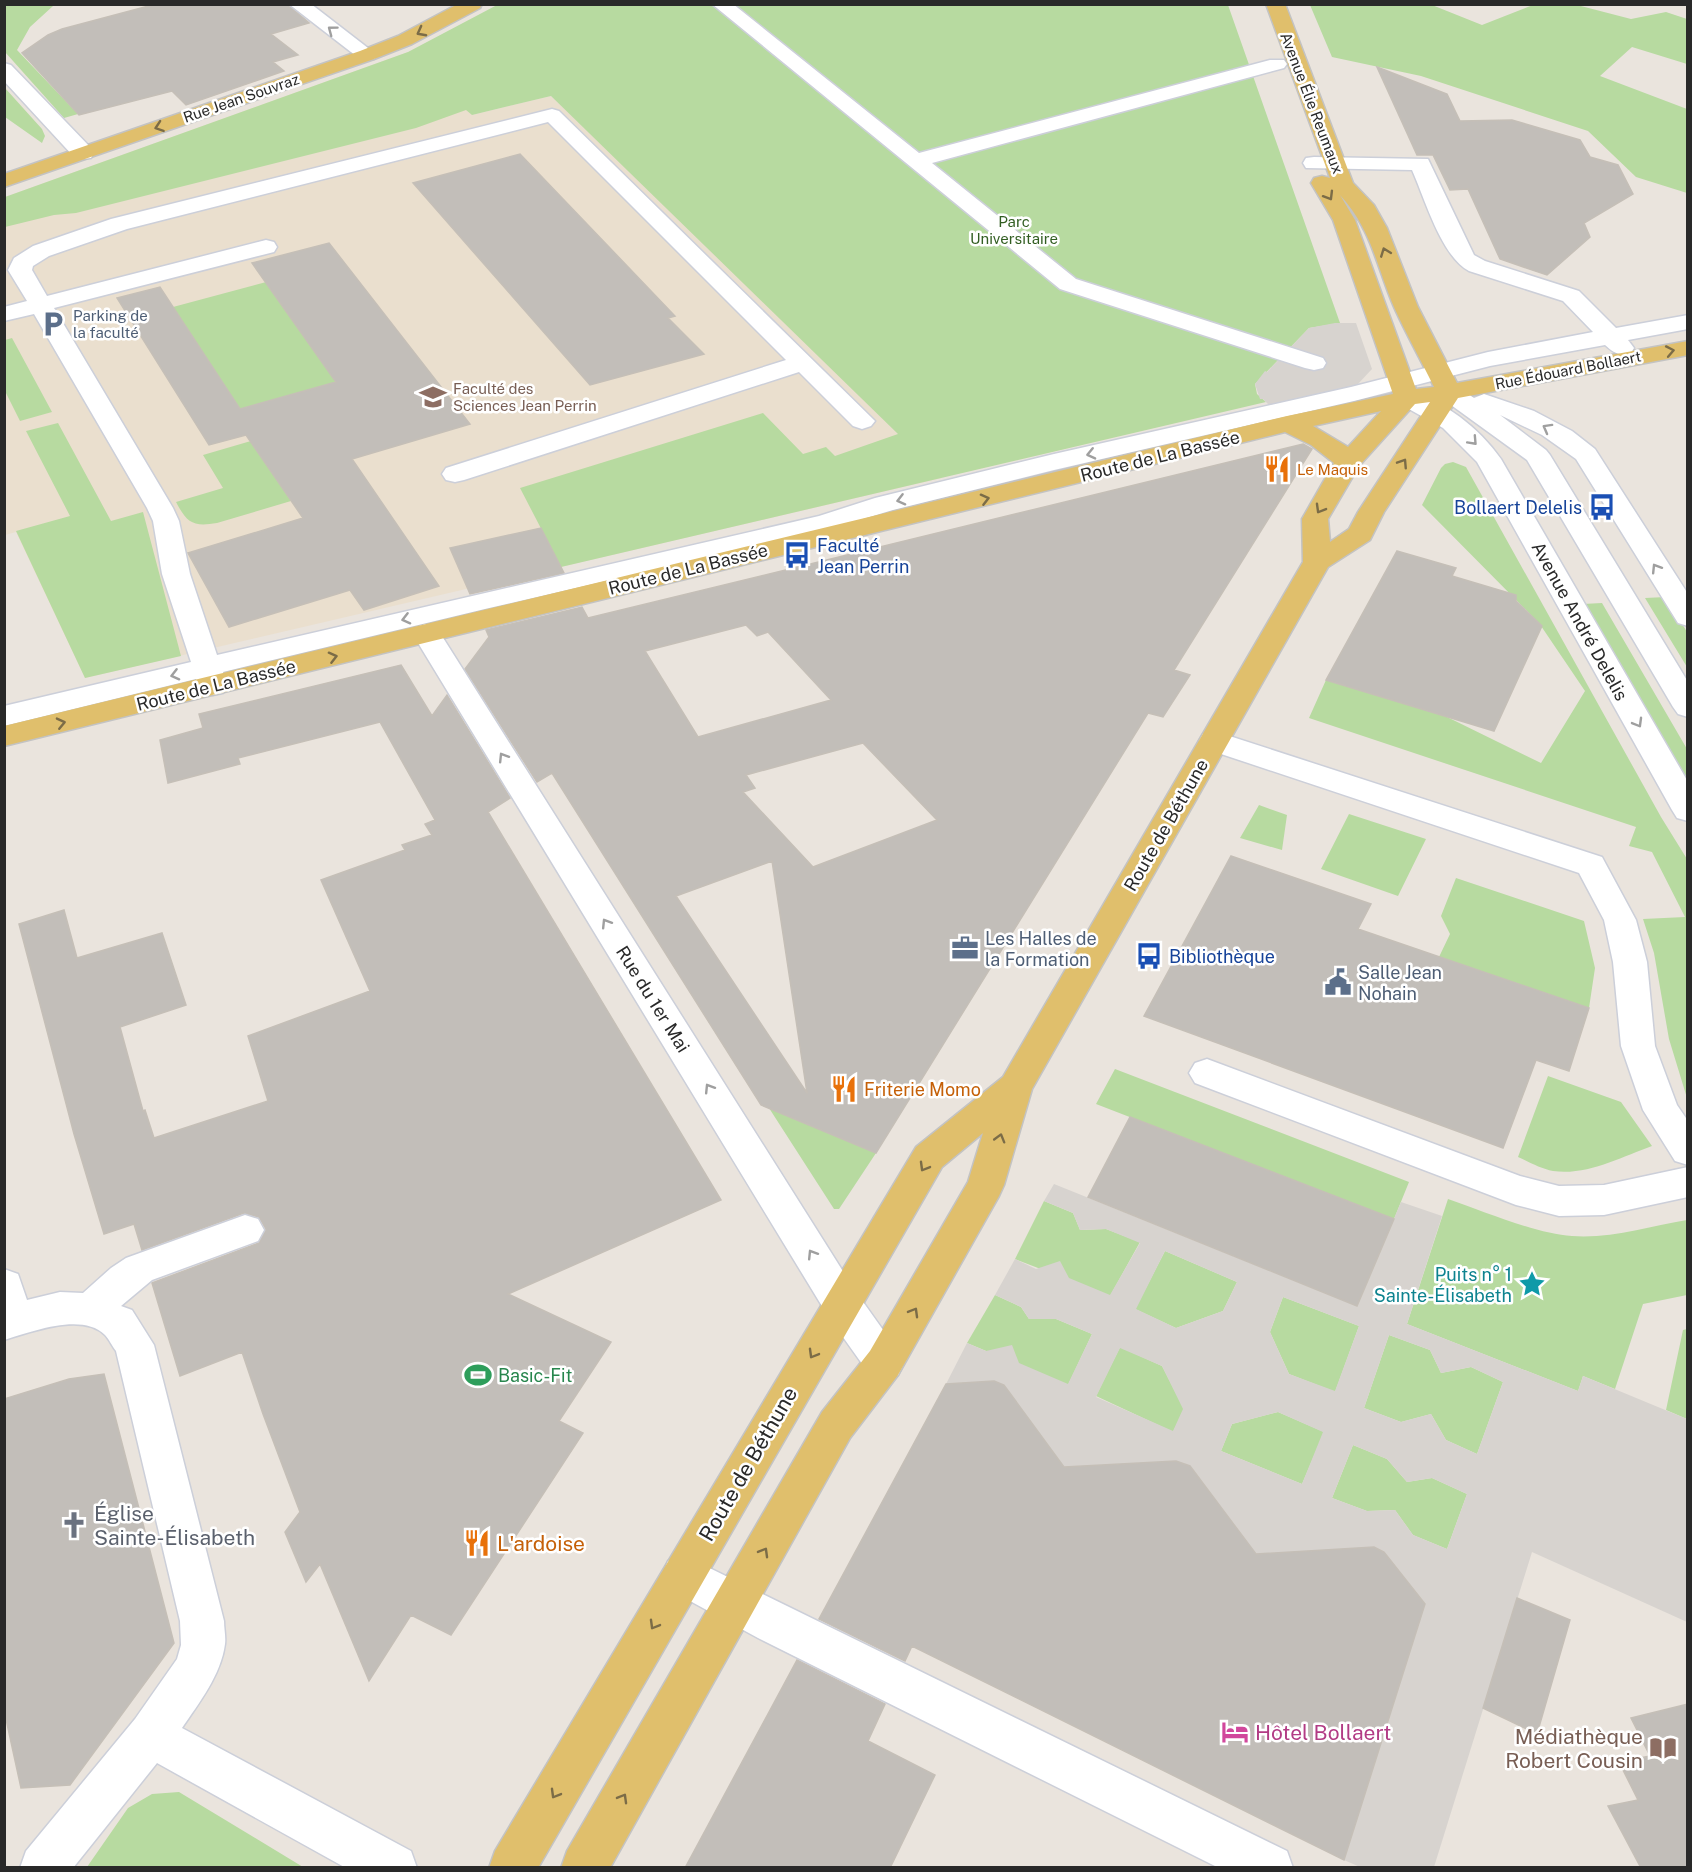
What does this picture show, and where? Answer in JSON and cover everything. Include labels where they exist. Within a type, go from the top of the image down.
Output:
[{"type":"main road","name":"Rue Jean Souvraz","points":[[4,181],[367,55],[405,40],[473,4]]},
{"type":"main road","name":"Avenue Élie Reumaux","points":[[1254,4],[1277,64],[1324,162],[1366,210],[1376,228],[1442,392]]},
{"type":"main road","name":"Avenue Élie Reumaux","points":[[1275,4],[1324,162],[1323,185],[1344,220],[1405,389]]},
{"type":"main road","name":"Rue Édouard Bollaert","points":[[1442,392],[1688,348]]},
{"type":"main road","name":"Route de La Bassée","points":[[4,736],[210,677],[426,633],[1287,424],[1405,389]]},
{"type":"main road","points":[[1317,562],[1315,519],[1348,462],[1405,389]]},
{"type":"main road","name":"Route de Béthune","points":[[584,1868],[836,1425],[884,1363],[986,1185],[1015,1087],[1317,562],[1360,534],[1442,392]]},
{"type":"main road","points":[[1287,424],[1319,438],[1337,450],[1348,462]]},
{"type":"main road","name":"Route de Béthune","points":[[512,1868],[929,1158],[1015,1087]]},
{"type":"street","points":[[298,4],[367,55]]},
{"type":"street","points":[[721,4],[1068,284],[1314,363]]},
{"type":"street","points":[[916,161],[1277,64]]},
{"type":"street","points":[[4,69],[83,153]]},
{"type":"street","points":[[210,677],[176,574],[166,521],[160,508],[20,270],[22,263],[66,241],[167,211],[552,115],[862,421]]},
{"type":"street","points":[[1324,162],[1420,164],[1460,252],[1466,260],[1477,266],[1571,296],[1632,358]]},
{"type":"street","points":[[4,314],[36,298],[266,246]]},
{"type":"street","points":[[4,297],[36,298]]},
{"type":"street","points":[[1442,392],[1488,359],[1688,322]]},
{"type":"street","points":[[455,474],[802,363]]},
{"type":"street","points":[[4,716],[210,677],[485,600],[826,522],[884,504],[1054,462],[1405,389],[1442,392],[1502,428],[1537,455],[1688,707]]},
{"type":"street","name":"Avenue André Delelis","points":[[1405,389],[1442,392],[1518,413],[1554,432],[1586,454],[1688,617]]},
{"type":"street","name":"Avenue André Delelis","points":[[1442,392],[1464,431],[1488,459],[1688,810]]},
{"type":"street","name":"Rue du 1er Mai","points":[[426,633],[842,1304],[884,1363]]},
{"type":"street","points":[[1214,741],[1590,865],[1620,920],[1630,962],[1638,1046],[1661,1110],[1688,1151]]},
{"type":"street","points":[[1208,1073],[1505,1186],[1559,1201],[1604,1200],[1688,1182]]},
{"type":"street","points":[[91,1310],[124,1279],[139,1269],[245,1230]]},
{"type":"street","points":[[7,1309],[91,1310],[118,1322],[134,1345],[202,1621],[202,1645],[195,1670],[151,1735],[43,1868]]},
{"type":"street","points":[[683,1575],[735,1603],[1270,1868]]},
{"type":"street","points":[[151,1735],[394,1868]]},
{"type":"shaded area","name":"Faculté des Sciences Jean Perrin","points":[[408,52],[472,115],[551,96],[824,359],[942,478],[85,678],[16,532],[5,535],[5,197]]},
{"type":"shaded area","points":[[1335,323],[1356,323],[1372,369],[1357,385],[1270,406],[1260,399],[1255,384],[1265,371],[1267,372],[1309,328]]},
{"type":"shaded area","points":[[1054,1184],[1357,1306],[1401,1202],[1442,1216],[1407,1324],[1578,1391],[1583,1376],[1687,1419],[1687,1622],[1532,1552],[1434,1867],[1360,1867],[1344,1860],[1424,1604],[1256,1554],[1190,1466],[1176,1461],[1064,1467],[1004,1385],[994,1381],[946,1384],[967,1343],[986,1351],[1012,1345],[1019,1363],[1068,1384],[1092,1334],[1056,1319],[1029,1319],[1021,1307],[995,1295],[1015,1259],[1036,1269],[1060,1261],[1069,1278],[1110,1295],[1140,1243],[1106,1229],[1080,1230],[1073,1213],[1044,1201]],"holes":[[[1165,1251],[1237,1282],[1223,1311],[1176,1328],[1136,1309]],[[1283,1297],[1359,1326],[1335,1391],[1289,1374],[1270,1332]],[[1389,1335],[1430,1350],[1441,1373],[1471,1367],[1503,1382],[1477,1454],[1446,1440],[1431,1414],[1401,1422],[1364,1408]],[[1120,1348],[1162,1366],[1183,1409],[1173,1431],[1096,1397]],[[1278,1412],[1323,1432],[1302,1484],[1221,1451],[1232,1424]],[[1353,1445],[1387,1459],[1407,1482],[1432,1478],[1467,1494],[1447,1549],[1413,1535],[1395,1510],[1367,1511],[1332,1498]]]},
{"type":"green space","points":[[5,5],[53,6],[30,27],[17,50],[78,114],[64,118],[5,52]]},
{"type":"green space","name":"Parc Universitaire","points":[[497,5],[1228,5],[1340,323],[1309,328],[1255,384],[1257,394],[1266,402],[561,567],[520,488],[763,413],[803,454],[826,447],[835,456],[898,434],[551,96],[472,115],[466,110],[416,128],[76,213],[54,215],[5,227],[5,197],[408,52]]},
{"type":"green space","points":[[1310,5],[1432,5],[1482,25],[1533,5],[1577,5],[1631,19],[1666,12],[1687,19],[1687,64],[1632,47],[1600,76],[1687,109],[1687,193],[1636,177],[1588,131],[1421,76],[1332,57]]},
{"type":"green space","points":[[5,88],[42,129],[45,136],[42,143],[5,117]]},
{"type":"green space","points":[[304,272],[378,371],[240,409],[173,307]]},
{"type":"green space","points":[[12,338],[52,412],[20,421],[5,391],[5,340]]},
{"type":"green space","points":[[58,423],[111,521],[143,512],[181,656],[85,678],[16,531],[70,516],[26,431]]},
{"type":"green space","points":[[298,427],[277,480],[291,501],[217,523],[196,524],[187,519],[176,502],[223,488],[203,455]]},
{"type":"green space","points":[[1453,462],[1466,467],[1661,817],[1687,859],[1687,1098],[1669,1039],[1654,953],[1643,919],[1685,917],[1652,852],[1629,846],[1636,827],[1309,718],[1326,680],[1443,715],[1541,763],[1585,691],[1539,623],[1422,505],[1441,468]]},
{"type":"green space","points":[[1666,597],[1687,632],[1687,667],[1645,598]]},
{"type":"green space","points":[[1602,603],[1687,749],[1687,788],[1583,604]]},
{"type":"green space","points":[[1259,805],[1287,815],[1282,850],[1240,838]]},
{"type":"green space","points":[[1349,814],[1426,839],[1398,896],[1321,869]]},
{"type":"green space","points":[[1456,878],[1584,921],[1595,968],[1589,1008],[1439,957],[1450,934],[1441,916]]},
{"type":"green space","points":[[1115,1069],[1409,1182],[1394,1219],[1096,1104]]},
{"type":"green space","points":[[1548,1076],[1621,1102],[1652,1146],[1591,1168],[1566,1172],[1544,1169],[1518,1157]]},
{"type":"green space","points":[[769,1108],[876,1153],[839,1209],[834,1209]]},
{"type":"green space","points":[[1448,1199],[1527,1227],[1572,1236],[1616,1234],[1687,1220],[1687,1295],[1643,1304],[1615,1389],[1583,1376],[1578,1391],[1407,1324]]},
{"type":"green space","points":[[1044,1201],[1073,1213],[1080,1230],[1106,1229],[1140,1242],[1110,1296],[1015,1259]]},
{"type":"green space","points":[[1165,1251],[1237,1282],[1223,1311],[1176,1328],[1135,1309]]},
{"type":"green space","points":[[995,1295],[1021,1307],[1029,1319],[1056,1319],[1092,1334],[1068,1385],[967,1343]]},
{"type":"green space","points":[[1283,1297],[1359,1326],[1335,1392],[1289,1374],[1270,1332]]},
{"type":"green space","points":[[1687,1329],[1687,1419],[1666,1410],[1683,1330]]},
{"type":"green space","points":[[1389,1335],[1430,1350],[1441,1373],[1471,1367],[1503,1382],[1477,1454],[1446,1440],[1431,1414],[1401,1422],[1364,1408]]},
{"type":"green space","points":[[1120,1347],[1162,1366],[1184,1409],[1173,1432],[1096,1396]]},
{"type":"green space","points":[[1278,1412],[1324,1432],[1302,1484],[1221,1451],[1232,1424]]},
{"type":"green space","points":[[1353,1445],[1387,1459],[1407,1482],[1432,1478],[1467,1494],[1447,1549],[1413,1535],[1395,1510],[1367,1511],[1332,1498]]},
{"type":"green space","points":[[179,1792],[303,1867],[87,1867],[128,1808],[152,1794]]},
{"type":"building","points":[[156,4],[287,4],[309,23],[271,34],[298,55],[273,62],[284,71],[186,105],[172,91],[79,115],[22,53],[48,35],[62,29]]},
{"type":"building","points":[[1377,67],[1447,94],[1460,121],[1512,120],[1580,140],[1590,157],[1618,165],[1633,194],[1584,223],[1590,237],[1547,275],[1500,259],[1468,189],[1450,190],[1433,155],[1417,155]]},
{"type":"building","points":[[520,154],[675,316],[668,318],[704,354],[590,385],[413,183]]},
{"type":"building","points":[[329,243],[470,424],[352,459],[439,586],[364,610],[350,590],[229,627],[188,553],[303,518],[246,435],[209,445],[117,298],[160,287],[240,409],[336,382],[252,263]]},
{"type":"building","points":[[1303,444],[1312,449],[1174,670],[1190,675],[1163,717],[1148,713],[876,1153],[761,1105],[552,773],[537,782],[465,669],[489,637],[486,630],[582,607],[588,618]],"holes":[[[746,625],[757,636],[768,632],[831,700],[698,737],[645,651]],[[863,743],[937,820],[813,867],[743,792],[755,788],[746,775]],[[772,861],[807,1093],[676,896]]]},
{"type":"building","points":[[541,528],[564,573],[470,594],[450,548]]},
{"type":"building","points":[[1397,551],[1456,568],[1452,576],[1516,595],[1516,601],[1542,626],[1494,731],[1326,680]]},
{"type":"building","points":[[401,665],[432,716],[447,695],[510,798],[488,812],[721,1200],[508,1294],[611,1342],[559,1421],[583,1433],[451,1635],[411,1615],[369,1681],[320,1564],[306,1582],[285,1532],[300,1512],[242,1352],[180,1376],[152,1283],[259,1243],[266,1229],[259,1217],[244,1213],[142,1250],[134,1224],[104,1234],[74,1134],[19,924],[64,910],[77,958],[162,933],[186,1005],[120,1027],[143,1111],[145,1110],[154,1138],[268,1101],[248,1036],[370,991],[321,880],[405,850],[402,845],[432,835],[425,824],[435,820],[380,722],[238,758],[240,764],[168,783],[160,740],[203,728],[199,714]]},
{"type":"building","name":"Salle Jean Nohain","points":[[1231,856],[1371,904],[1358,929],[1589,1008],[1569,1071],[1536,1060],[1503,1148],[1144,1016]]},
{"type":"building","points":[[1130,1117],[1394,1219],[1357,1306],[1088,1197]]},
{"type":"building","name":"Église Sainte-Élisabeth","points":[[104,1374],[174,1643],[70,1785],[21,1788],[4,1710],[4,1399],[69,1379]]},
{"type":"building","name":"Hôtel Bollaert","points":[[994,1381],[1004,1385],[1064,1467],[1176,1461],[1190,1466],[1256,1554],[1374,1547],[1384,1552],[1425,1604],[1344,1860],[912,1646],[905,1661],[819,1619],[946,1384]]},
{"type":"building","points":[[1517,1598],[1570,1620],[1537,1734],[1483,1708]]},
{"type":"building","points":[[797,1660],[885,1704],[868,1741],[935,1775],[890,1868],[685,1868]]},
{"type":"building","name":"Médiathèque Robert Cousin","points":[[1688,1704],[1688,1868],[1641,1868],[1608,1806],[1638,1800],[1619,1762],[1650,1756],[1631,1718]]},
{"type":"place","name":"Parking de la faculté","points":[[53,324]]},
{"type":"place","name":"Faculté des Sciences Jean Perrin","points":[[433,397]]},
{"type":"place","name":"Le Maquis","points":[[1277,469]]},
{"type":"place","name":"Bollaert Delelis","points":[[1602,507]]},
{"type":"place","name":"Faculté Jean Perrin","points":[[797,555]]},
{"type":"place","name":"Les Halles de la Formation","points":[[965,948]]},
{"type":"place","name":"Bibliothèque","points":[[1149,956]]},
{"type":"place","name":"Salle Jean Nohain","points":[[1338,982]]},
{"type":"place","name":"Friterie Momo","points":[[844,1089]]},
{"type":"place","name":"Puits n° 1 Sainte-Élisabeth","points":[[1532,1284]]},
{"type":"place","name":"Basic-Fit","points":[[478,1375]]},
{"type":"place","name":"Église Sainte-Élisabeth","points":[[74,1525]]},
{"type":"place","name":"L'ardoise","points":[[477,1543]]},
{"type":"place","name":"Hôtel Bollaert","points":[[1235,1732]]},
{"type":"place","name":"Médiathèque Robert Cousin","points":[[1663,1748]]}]
